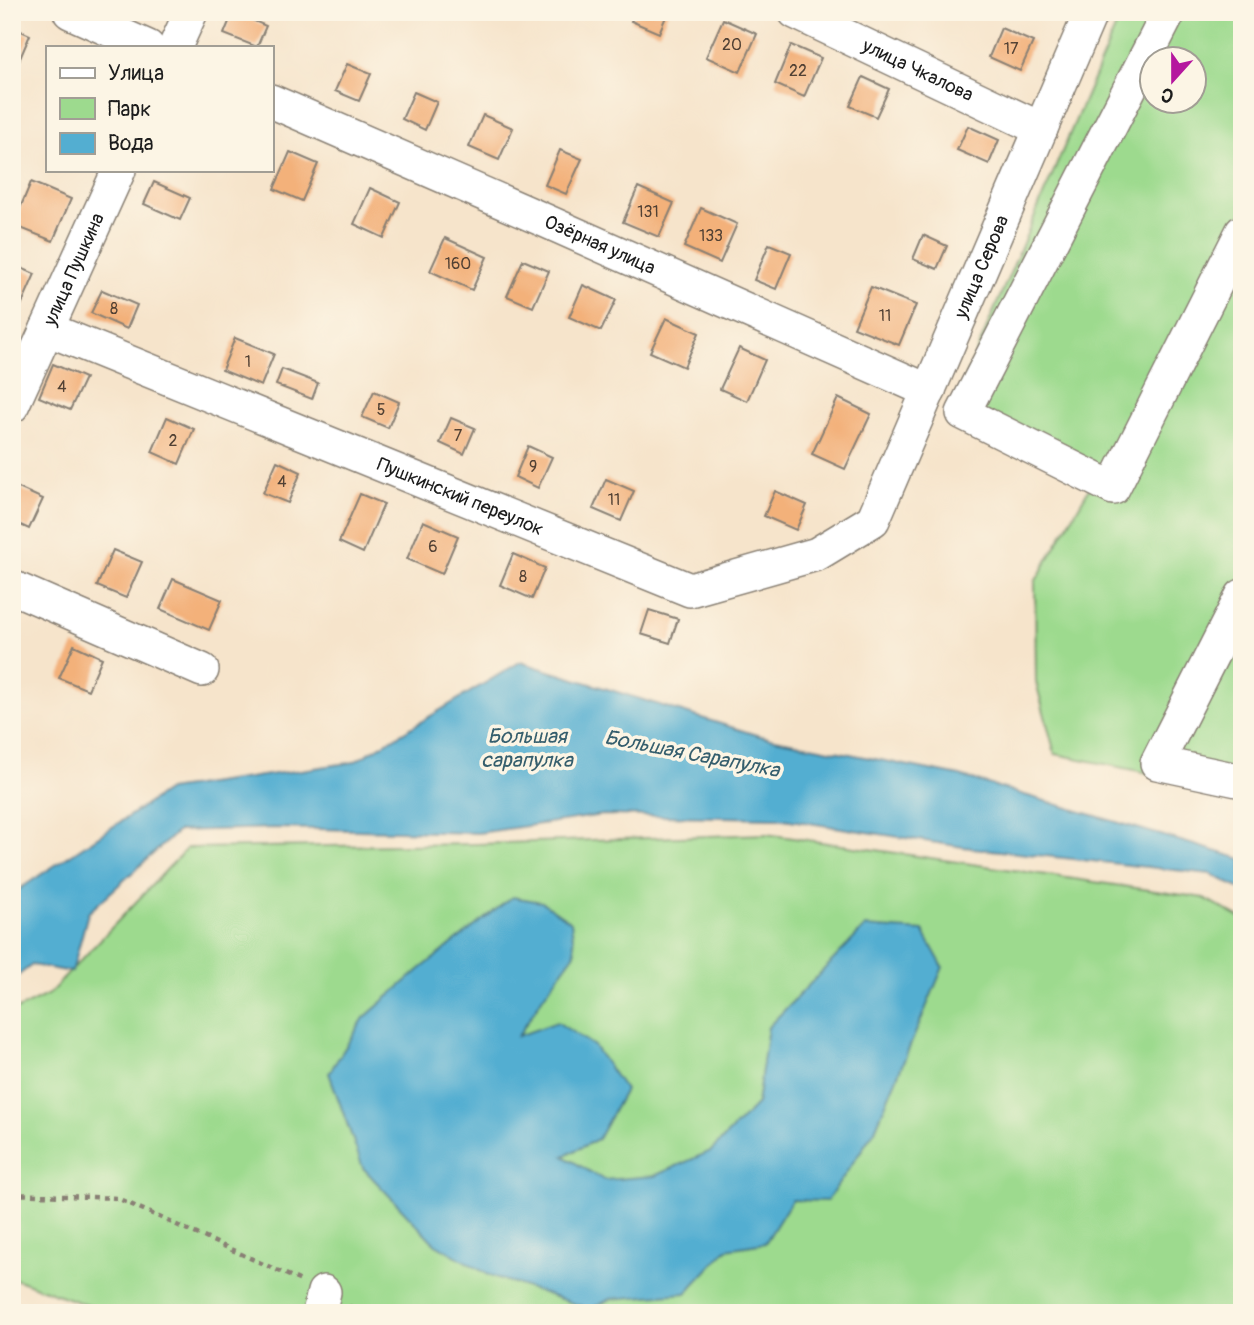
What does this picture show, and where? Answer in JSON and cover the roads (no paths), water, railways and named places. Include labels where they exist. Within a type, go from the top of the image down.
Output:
[{"type":"street","points":[[70,12],[146,46]]},
{"type":"street","points":[[175,46],[191,12]]},
{"type":"street","name":"улица Чкалова","points":[[795,12],[1041,129]]},
{"type":"street","name":"улица Серова","points":[[873,520],[1091,12]]},
{"type":"street","points":[[1169,12],[963,413],[1113,488],[1242,232]]},
{"type":"street","name":"Озёрная улица","points":[[273,102],[929,391]]},
{"type":"street","name":"улица Пушкина","points":[[12,407],[118,172]]},
{"type":"street","name":"Пушкинский переулок","points":[[47,330],[690,590],[817,554],[873,520]]},
{"type":"street","points":[[12,587],[202,670]]},
{"type":"street","points":[[1242,596],[1157,763],[1242,781]]},
{"type":"water","name":"Большая сарапулка","points":[[520,662],[760,736],[960,776],[1242,859],[1242,890],[1211,874],[963,847],[777,818],[603,815],[478,833],[275,828],[178,831],[88,913],[72,972],[32,965],[12,980],[12,894],[168,790],[354,762]]},
{"type":"water","points":[[512,897],[542,902],[571,922],[575,953],[518,1036],[557,1022],[594,1046],[625,1090],[598,1139],[564,1156],[604,1180],[654,1176],[711,1151],[757,1104],[768,1027],[865,927],[923,931],[943,967],[875,1130],[827,1201],[792,1200],[765,1243],[727,1249],[686,1293],[611,1299],[590,1309],[489,1275],[434,1243],[363,1168],[329,1073],[364,1018],[419,970]]},
{"type":"water label","name":"Большая Сарапулка","points":[[692,754]]}]
